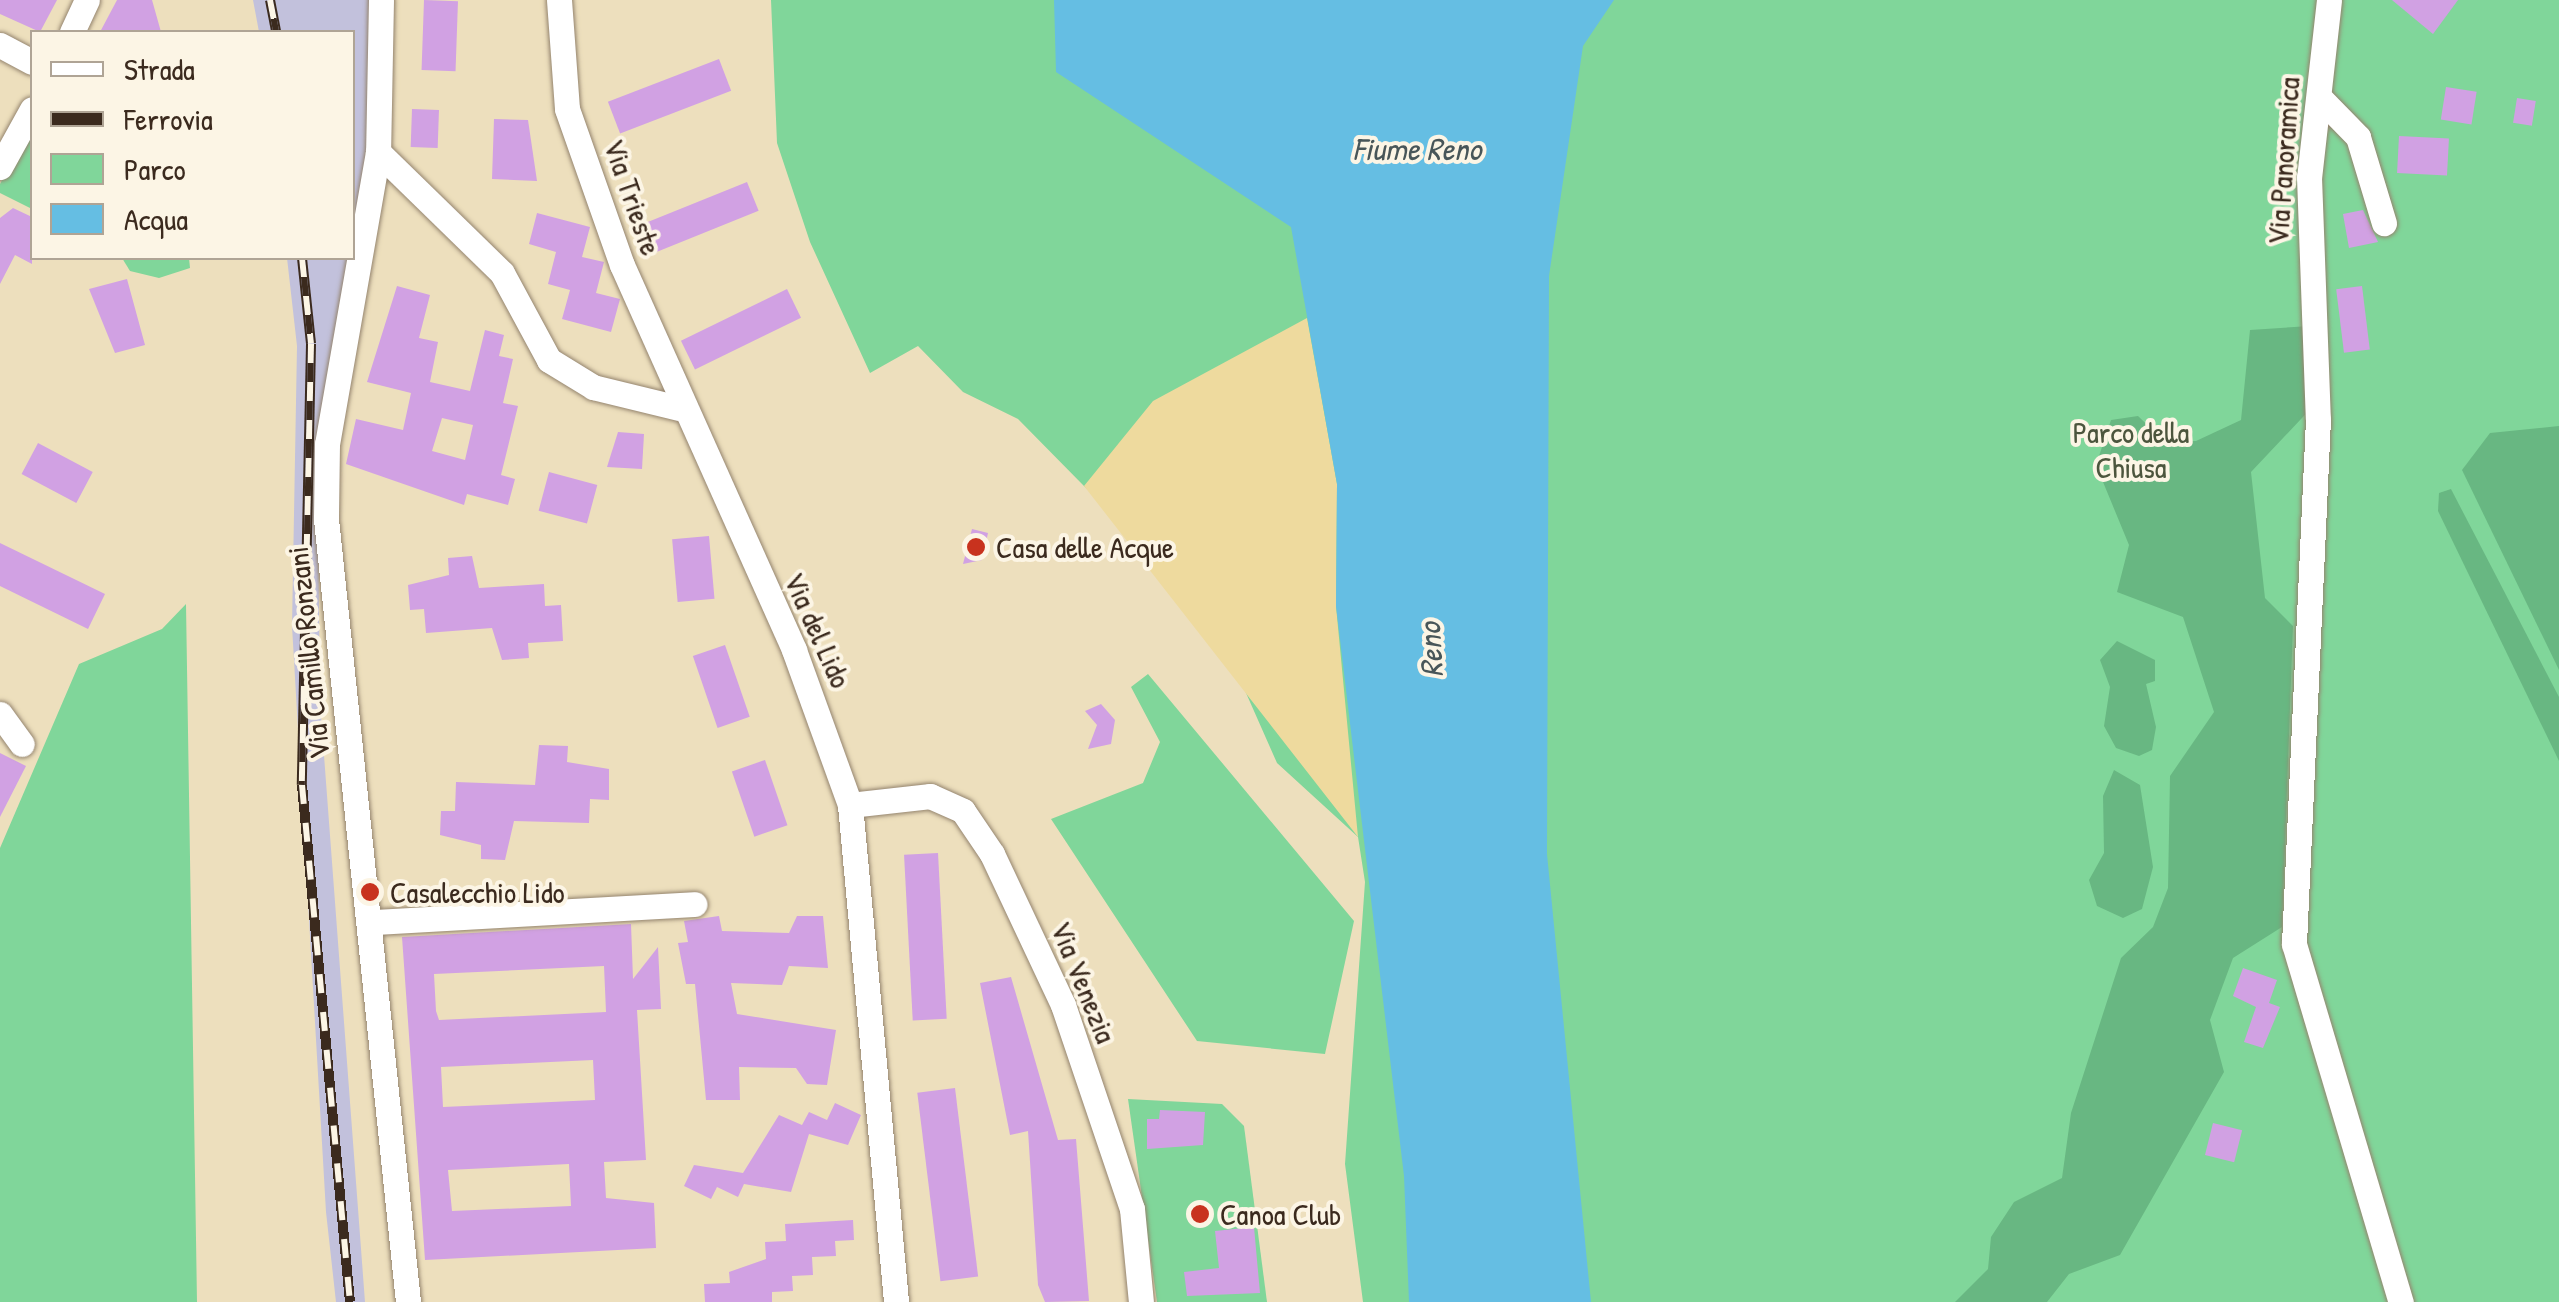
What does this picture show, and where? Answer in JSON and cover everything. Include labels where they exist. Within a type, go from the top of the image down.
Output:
[{"type":"street","points":[[73,30],[88,0]]},
{"type":"street","name":"Via Camillo Ronzani","points":[[380,0],[378,152],[327,444],[326,500],[374,922],[408,1302]]},
{"type":"street","name":"Via Trieste","points":[[559,0],[568,108],[679,408]]},
{"type":"street","name":"Via Panoramica","points":[[2328,0],[2319,97],[2310,326],[2318,419],[2294,944],[2401,1302]]},
{"type":"street","points":[[0,45],[30,61]]},
{"type":"street","points":[[2319,97],[2358,137],[2384,222]]},
{"type":"street","points":[[0,167],[30,113]]},
{"type":"street","points":[[378,152],[502,273],[548,360],[593,387],[679,408]]},
{"type":"street","name":"Via del Lido","points":[[679,408],[794,650],[850,805],[896,1302]]},
{"type":"street","points":[[0,714],[22,744]]},
{"type":"street","name":"Via Venezia","points":[[850,805],[930,796],[962,811],[992,854],[1063,1006],[1132,1209],[1141,1302]]},
{"type":"street","points":[[374,922],[694,904]]},
{"type":"shaded area","points":[[253,0],[375,0],[375,86],[355,231],[355,30],[259,30]]},
{"type":"shaded area","points":[[287,260],[350,260],[318,514],[320,702],[365,1302],[336,1302],[326,1212],[292,626],[297,346]]},
{"type":"green space","name":"Parco della Chiusa","points":[[771,0],[2559,0],[2559,1302],[1363,1302],[1345,1164],[1365,882],[1358,837],[1277,763],[1212,616],[1018,419],[963,392],[918,346],[870,373],[810,242],[777,143]]},
{"type":"green space","points":[[30,127],[30,208],[0,193],[0,184]]},
{"type":"green space","points":[[123,260],[189,260],[190,268],[159,278],[130,271]]},
{"type":"green space","name":"Parco della Chiusa","points":[[2310,326],[2317,402],[2251,472],[2265,598],[2293,626],[2282,927],[2233,958],[2210,1020],[2224,1072],[2120,1255],[2069,1274],[2047,1302],[1955,1302],[1988,1269],[1991,1237],[2014,1202],[2062,1178],[2071,1113],[2121,958],[2153,927],[2168,888],[2170,776],[2214,712],[2183,617],[2117,592],[2129,545],[2096,465],[2111,420],[2138,416],[2165,442],[2196,441],[2241,420],[2250,330]]},
{"type":"green space","points":[[2559,426],[2559,670],[2462,470],[2490,433]]},
{"type":"green space","points":[[2451,489],[2559,697],[2559,761],[2438,511],[2439,493]]},
{"type":"green space","points":[[186,604],[197,1302],[0,1302],[0,848],[79,664],[162,629]]},
{"type":"green space","points":[[2117,641],[2155,660],[2155,681],[2146,684],[2156,727],[2152,750],[2139,756],[2116,748],[2104,726],[2110,687],[2100,660]]},
{"type":"green space","points":[[1148,674],[1354,921],[1325,1054],[1197,1041],[1051,819],[1143,783],[1160,742],[1131,687]]},
{"type":"green space","points":[[2114,770],[2140,785],[2153,867],[2142,909],[2123,918],[2097,906],[2089,880],[2104,853],[2103,796]]},
{"type":"green space","name":"Canoa Club","points":[[1128,1099],[1222,1104],[1244,1126],[1267,1302],[1157,1302]]},
{"type":"sand","points":[[1307,318],[1337,484],[1336,606],[1358,837],[1084,486],[1153,401]]},
{"type":"water","name":"Fiume Reno","points":[[1054,0],[1614,0],[1583,46],[1549,276],[1547,854],[1591,1302],[1409,1302],[1404,1176],[1336,606],[1337,484],[1291,227],[1056,72]]},
{"type":"building","points":[[0,0],[57,0],[41,30],[0,14]]},
{"type":"building","points":[[117,0],[152,0],[160,30],[101,30]]},
{"type":"building","points":[[424,0],[458,1],[456,71],[422,70]]},
{"type":"building","points":[[2392,0],[2458,0],[2433,34]]},
{"type":"building","points":[[719,59],[731,91],[620,133],[608,102]]},
{"type":"building","points":[[2446,87],[2477,92],[2471,124],[2441,120]]},
{"type":"building","points":[[2517,98],[2536,101],[2532,126],[2513,123]]},
{"type":"building","points":[[412,109],[439,110],[438,148],[411,147]]},
{"type":"building","points":[[494,119],[528,120],[537,181],[492,179]]},
{"type":"building","points":[[2399,136],[2449,139],[2447,176],[2397,173]]},
{"type":"building","points":[[747,182],[759,211],[646,256],[635,227]]},
{"type":"building","points":[[13,208],[30,216],[32,264],[15,255],[0,284],[0,218]]},
{"type":"building","points":[[2363,210],[2378,242],[2349,248],[2343,214]]},
{"type":"building","points":[[537,213],[590,227],[582,257],[604,262],[596,293],[620,299],[611,332],[562,319],[570,290],[548,284],[556,252],[529,244]]},
{"type":"building","points":[[127,279],[145,345],[115,353],[89,289]]},
{"type":"building","points":[[397,286],[430,295],[419,338],[438,342],[430,382],[470,391],[485,330],[504,335],[499,356],[513,359],[503,403],[518,406],[501,475],[515,479],[508,505],[467,494],[464,505],[346,464],[356,419],[403,430],[411,393],[367,382]],"holes":[[[442,418],[473,425],[465,460],[432,451]]]},
{"type":"building","points":[[2362,286],[2370,350],[2344,353],[2336,289]]},
{"type":"building","points":[[787,289],[801,318],[695,369],[681,341]]},
{"type":"building","points":[[618,432],[644,434],[642,469],[607,467]]},
{"type":"building","points":[[38,443],[93,472],[76,503],[22,474]]},
{"type":"building","points":[[549,472],[597,485],[587,524],[539,511]]},
{"type":"building","name":"Casa delle Acque","points":[[972,529],[988,533],[982,560],[963,564]]},
{"type":"building","points":[[709,536],[714,599],[678,602],[672,539]]},
{"type":"building","points":[[0,543],[105,594],[88,629],[0,586]]},
{"type":"building","points":[[472,556],[479,588],[544,584],[545,606],[561,605],[563,641],[528,643],[529,658],[502,660],[492,628],[426,633],[424,609],[410,610],[408,585],[449,575],[448,558]]},
{"type":"building","points":[[725,645],[750,717],[718,728],[693,656]]},
{"type":"building","points":[[1101,704],[1115,720],[1111,744],[1088,749],[1097,725],[1085,711]]},
{"type":"building","points":[[539,745],[568,746],[567,762],[609,769],[609,800],[590,799],[589,823],[514,821],[505,860],[481,859],[481,845],[440,835],[441,811],[455,811],[456,782],[535,785]]},
{"type":"building","points":[[0,753],[26,766],[0,817]]},
{"type":"building","points":[[765,760],[787,825],[754,837],[732,771]]},
{"type":"building","points":[[938,853],[947,1019],[913,1021],[904,855]]},
{"type":"building","points":[[719,916],[722,931],[789,933],[797,916],[823,916],[828,968],[789,966],[782,985],[731,983],[737,1014],[836,1030],[827,1085],[807,1084],[796,1068],[739,1067],[740,1100],[706,1100],[695,984],[686,984],[678,943],[688,942],[684,921]]},
{"type":"building","points":[[631,924],[633,979],[658,947],[661,1009],[637,1010],[646,1160],[604,1162],[606,1198],[654,1203],[656,1248],[425,1260],[402,937]],"holes":[[[604,966],[606,1012],[439,1020],[436,1011],[434,974]],[[593,1060],[595,1100],[443,1107],[441,1067]],[[569,1164],[571,1206],[452,1211],[448,1170]]]},
{"type":"building","points":[[2243,968],[2277,980],[2269,1003],[2280,1007],[2263,1048],[2244,1042],[2256,1007],[2233,996]]},
{"type":"building","points":[[1011,977],[1058,1140],[1076,1139],[1089,1301],[1045,1302],[1038,1285],[1028,1131],[1010,1135],[980,983]]},
{"type":"building","points":[[955,1088],[978,1277],[940,1281],[917,1093]]},
{"type":"building","points":[[835,1103],[861,1115],[848,1145],[809,1134],[791,1192],[744,1184],[738,1197],[717,1187],[711,1199],[684,1186],[694,1165],[743,1173],[779,1115],[802,1125],[809,1112],[827,1120]]},
{"type":"building","points":[[1160,1110],[1205,1112],[1203,1145],[1147,1149],[1147,1119],[1159,1119]]},
{"type":"building","points":[[2213,1123],[2242,1130],[2234,1162],[2205,1155]]},
{"type":"building","points":[[853,1220],[854,1240],[835,1241],[836,1256],[812,1257],[813,1275],[792,1276],[793,1291],[772,1292],[772,1302],[705,1302],[704,1284],[730,1283],[729,1272],[766,1259],[765,1242],[786,1241],[785,1224]]},
{"type":"building","points":[[1254,1227],[1260,1293],[1187,1296],[1184,1272],[1219,1268],[1215,1231]]},
{"type":"railway","points":[[270,0],[276,30]]},
{"type":"railway","points":[[302,260],[311,344],[302,785],[350,1302]]},
{"type":"place","name":"Casa delle Acque","points":[[976,547]]},
{"type":"place","name":"Casalecchio Lido","points":[[370,892]]},
{"type":"place","name":"Canoa Club","points":[[1200,1214]]},
{"type":"water label","name":"Reno","points":[[1431,650]]}]
